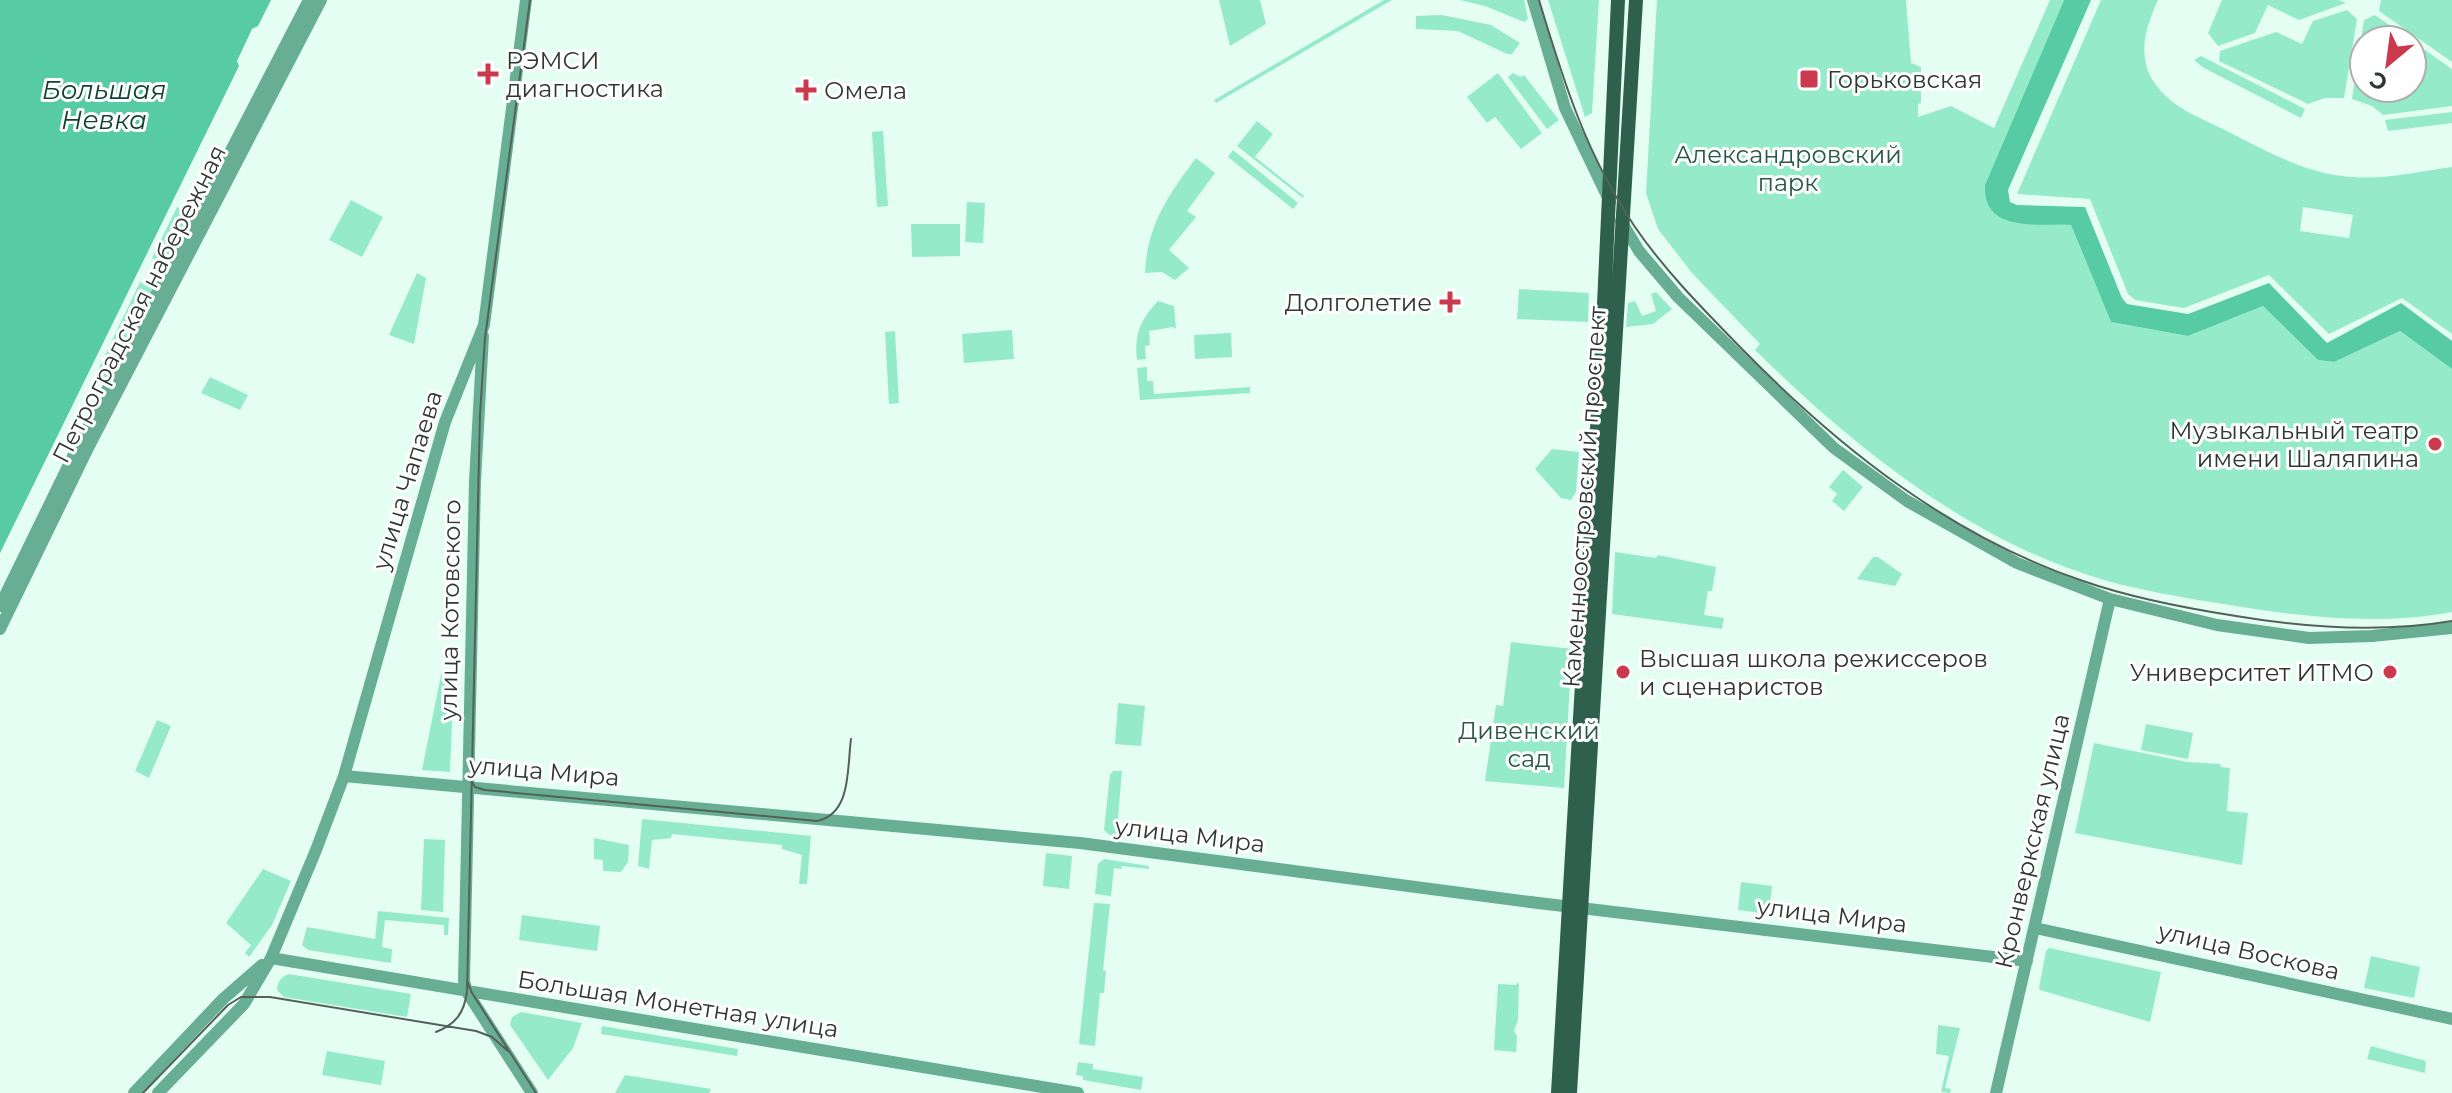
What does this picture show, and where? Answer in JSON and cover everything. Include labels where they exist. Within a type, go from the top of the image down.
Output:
[{"type":"main road","name":"Каменноостровский проспект","points":[[1570,1093],[1574,908],[1618,0]]},
{"type":"main road","name":"Каменноостровский проспект","points":[[1558,1093],[1620,269],[1636,0]]},
{"type":"street","name":"Петроградская набережная","points":[[0,606],[80,442],[309,0]]},
{"type":"street","name":"Петроградская набережная","points":[[0,629],[89,446],[321,0]]},
{"type":"street","name":"улица Чапаева","points":[[158,1093],[244,1004],[271,958],[344,776],[445,422],[484,325],[526,0]]},
{"type":"street","points":[[1533,0],[1565,108],[1609,201],[1647,261],[1678,297],[1804,421],[1879,481],[1982,545],[2059,581],[2110,599],[2217,625],[2309,638],[2452,628]]},
{"type":"street","points":[[1620,269],[1632,258],[1647,261]]},
{"type":"street","name":"улица Котовского","points":[[467,992],[464,975],[476,467],[484,325]]},
{"type":"street","name":"Кронверкская улица","points":[[1996,1093],[2110,599]]},
{"type":"street","name":"улица Мира","points":[[344,776],[1091,844],[1574,908],[2027,961]]},
{"type":"street","name":"улица Воскова","points":[[2035,928],[2452,1019]]},
{"type":"street","name":"улица Чапаева","points":[[134,1093],[223,999],[271,958]]},
{"type":"street","name":"Большая Монетная улица","points":[[271,958],[1078,1093]]},
{"type":"street","points":[[467,992],[532,1093]]},
{"type":"green space","points":[[1219,0],[1260,0],[1266,24],[1230,46]]},
{"type":"green space","points":[[1384,0],[1392,0],[1216,103],[1214,100]]},
{"type":"green space","points":[[1460,0],[1524,0],[1528,19],[1524,22],[1485,6]]},
{"type":"green space","points":[[1548,0],[1599,0],[1592,113],[1585,117]]},
{"type":"green space","name":"Александровский парк","points":[[1657,0],[1906,0],[1911,63],[1921,67],[1918,117],[1951,106],[1994,128],[2050,0],[2064,0],[1985,185],[2014,223],[2071,225],[2111,322],[2188,336],[2263,306],[2318,360],[2334,362],[2400,331],[2452,369],[2452,612],[2373,619],[2320,617],[2209,602],[2111,582],[2011,544],[1964,518],[1875,456],[1793,387],[1755,350],[1760,344],[1692,273],[1658,229],[1646,193]]},
{"type":"green space","points":[[2101,0],[2158,0],[2148,26],[2145,61],[2154,82],[2165,96],[2190,113],[2281,158],[2326,173],[2370,177],[2452,167],[2452,334],[2402,298],[2329,334],[2269,275],[2184,308],[2135,300],[2128,294],[2090,199],[2017,194]],"holes":[[[2303,207],[2353,215],[2349,238],[2300,231]]]},
{"type":"green space","points":[[2222,0],[2339,0],[2346,3],[2299,20],[2268,5],[2255,33],[2218,46],[2208,33]]},
{"type":"green space","points":[[2381,0],[2452,0],[2452,62],[2428,45],[2428,24],[2398,24],[2379,11]]},
{"type":"green space","points":[[2347,10],[2357,19],[2356,24],[2348,24],[2348,74],[2344,98],[2325,98],[2308,104],[2219,61],[2220,51],[2276,32],[2302,44],[2313,21]]},
{"type":"green space","points":[[1442,15],[1491,25],[1520,43],[1512,54],[1507,54],[1458,31],[1416,29],[1416,16]]},
{"type":"green space","points":[[2375,15],[2388,24],[2363,24],[2364,20]]},
{"type":"green space","points":[[2428,52],[2452,69],[2452,106],[2383,115],[2366,104],[2428,104]]},
{"type":"green space","points":[[2201,56],[2305,109],[2301,118],[2204,68],[2194,60]]},
{"type":"green space","points":[[1498,73],[1542,133],[1521,149],[1495,117],[1487,123],[1467,97]]},
{"type":"green space","points":[[1513,73],[1521,77],[1524,75],[1559,120],[1547,129],[1508,77]]},
{"type":"green space","points":[[2452,112],[2452,123],[2388,131],[2385,120]]},
{"type":"green space","points":[[1257,121],[1273,134],[1255,157],[1303,198],[1237,146]]},
{"type":"green space","points":[[883,131],[888,206],[877,207],[872,132]]},
{"type":"green space","points":[[1233,150],[1298,203],[1293,209],[1228,157]]},
{"type":"green space","points":[[1196,158],[1215,173],[1187,211],[1196,217],[1169,250],[1189,268],[1175,280],[1162,272],[1145,273],[1150,240],[1161,212]]},
{"type":"green space","points":[[351,200],[383,217],[362,257],[329,240]]},
{"type":"green space","points":[[967,202],[985,203],[983,243],[965,242]]},
{"type":"green space","points":[[177,207],[192,215],[166,265],[152,258]]},
{"type":"green space","points":[[911,224],[960,224],[960,256],[912,257]]},
{"type":"green space","points":[[417,273],[426,278],[414,344],[389,335]]},
{"type":"green space","points":[[140,282],[154,289],[107,383],[95,376]]},
{"type":"green space","points":[[1519,289],[1589,293],[1588,322],[1517,319]]},
{"type":"green space","points":[[1656,292],[1672,309],[1653,324],[1626,327],[1628,303],[1635,301],[1642,316],[1656,311],[1651,294]]},
{"type":"green space","points":[[1158,301],[1174,306],[1176,329],[1149,331],[1150,345],[1145,346],[1146,359],[1137,360],[1136,343],[1140,328]]},
{"type":"green space","points":[[1012,330],[1014,359],[964,363],[962,334]]},
{"type":"green space","points":[[895,331],[899,403],[889,404],[885,332]]},
{"type":"green space","points":[[1231,333],[1232,357],[1195,359],[1194,335]]},
{"type":"green space","points":[[1147,367],[1147,381],[1153,381],[1154,394],[1250,387],[1250,393],[1140,400],[1137,368]]},
{"type":"green space","points":[[210,377],[248,395],[240,410],[201,393]]},
{"type":"green space","points":[[1552,449],[1579,452],[1576,492],[1571,500],[1561,498],[1535,469]]},
{"type":"green space","points":[[1843,470],[1863,487],[1844,511],[1832,501],[1837,494],[1829,487]]},
{"type":"green space","points":[[1615,552],[1656,558],[1658,555],[1716,567],[1704,615],[1724,618],[1722,629],[1612,614]]},
{"type":"green space","points":[[1873,557],[1878,557],[1902,574],[1895,586],[1857,579]]},
{"type":"green space","name":"Дивенский сад","points":[[1511,642],[1572,649],[1564,788],[1485,781],[1496,705],[1503,706]]},
{"type":"green space","points":[[442,670],[454,671],[450,772],[422,770]]},
{"type":"green space","points":[[1118,703],[1145,706],[1141,746],[1115,744]]},
{"type":"green space","points":[[157,720],[171,726],[149,778],[135,771]]},
{"type":"green space","points":[[2146,724],[2193,733],[2188,759],[2141,750]]},
{"type":"green space","points":[[2094,743],[2230,768],[2227,811],[2248,813],[2242,865],[2075,833]]},
{"type":"green space","points":[[1113,771],[1122,771],[1117,830],[1132,832],[1131,839],[1111,836],[1104,830]]},
{"type":"green space","points":[[642,819],[811,836],[807,884],[799,884],[802,855],[782,849],[782,845],[672,834],[671,838],[652,840],[649,869],[638,866]]},
{"type":"green space","points":[[594,838],[629,845],[628,862],[621,872],[603,871],[603,860],[594,859]]},
{"type":"green space","points":[[424,839],[445,840],[443,912],[421,910]]},
{"type":"green space","points":[[1046,853],[1072,856],[1069,889],[1043,886]]},
{"type":"green space","points":[[1104,859],[1149,866],[1149,869],[1114,868],[1111,896],[1095,894],[1098,864]]},
{"type":"green space","points":[[263,869],[291,881],[272,925],[249,957],[245,953],[251,945],[226,923]]},
{"type":"green space","points":[[1741,882],[1772,886],[1769,914],[1738,910]]},
{"type":"green space","points":[[1094,903],[1110,904],[1103,970],[1106,971],[1104,993],[1100,993],[1095,1046],[1079,1044]]},
{"type":"green space","points":[[378,911],[449,918],[448,935],[444,935],[444,925],[385,920],[382,947],[392,949],[391,963],[308,950],[302,945],[307,927],[375,939]]},
{"type":"green space","points":[[522,915],[600,926],[597,951],[519,940]]},
{"type":"green space","points":[[2049,948],[2161,972],[2150,1022],[2040,990]]},
{"type":"green space","points":[[2371,956],[2420,967],[2414,998],[2364,988]]},
{"type":"green space","points":[[289,974],[411,994],[407,1017],[284,997],[277,987],[282,978]]},
{"type":"green space","points":[[1519,982],[1518,1020],[1514,1031],[1517,1036],[1516,1052],[1494,1050],[1498,984],[1516,985]]},
{"type":"green space","points":[[521,1012],[582,1023],[573,1048],[548,1080],[510,1025],[512,1017]]},
{"type":"green space","points":[[1938,1025],[1960,1028],[1945,1088],[1951,1089],[1950,1093],[1941,1092],[1949,1056],[1936,1054]]},
{"type":"green space","points":[[602,1026],[738,1049],[737,1056],[601,1034]]},
{"type":"green space","points":[[2371,1046],[2426,1061],[2425,1073],[2367,1059]]},
{"type":"green space","points":[[327,1051],[385,1061],[381,1085],[322,1075]]},
{"type":"green space","points":[[1078,1062],[1093,1064],[1093,1069],[1143,1077],[1141,1090],[1083,1080],[1083,1076],[1076,1075]]},
{"type":"green space","points":[[625,1075],[711,1089],[709,1093],[615,1093]]},
{"type":"water","name":"Большая Невка","points":[[0,0],[271,0],[258,26],[252,29],[237,61],[239,66],[0,553]]},
{"type":"water","points":[[2064,0],[2091,0],[2008,190],[2010,202],[2017,205],[2085,207],[2127,304],[2188,314],[2269,283],[2327,343],[2401,303],[2452,341],[2452,369],[2400,331],[2334,362],[2318,360],[2263,306],[2188,336],[2111,322],[2071,225],[2015,223],[1993,212],[1987,201],[1985,185]]},
{"type":"tram line","points":[[436,1032],[458,1017],[467,992],[480,414],[485,338],[530,0]]},
{"type":"tram line","points":[[1539,0],[1578,117],[1603,172],[1635,227],[1672,275],[1779,386],[1857,454],[1899,485],[1987,540],[2034,562],[2083,581],[2139,597],[2217,613],[2317,626],[2371,628],[2452,621]]},
{"type":"tram line","points":[[468,775],[475,787],[485,790],[817,821],[828,817],[842,799],[851,739]]},
{"type":"tram line","points":[[467,981],[536,1093]]},
{"type":"tram line","points":[[143,1093],[228,1005],[241,997],[270,997],[476,1031],[492,1037],[508,1051]]},
{"type":"place","name":"РЭМСИ диагностика","points":[[488,74]]},
{"type":"place","name":"Горьковская","points":[[1809,79]]},
{"type":"place","name":"Омела","points":[[806,90]]},
{"type":"place","name":"Долголетие","points":[[1450,302]]},
{"type":"place","name":"Музыкальный театр имени Шаляпина","points":[[2435,444]]},
{"type":"place","name":"Высшая школа режиссеров и сценаристов","points":[[1623,672]]},
{"type":"place","name":"Университет ИТМО","points":[[2390,672]]}]
